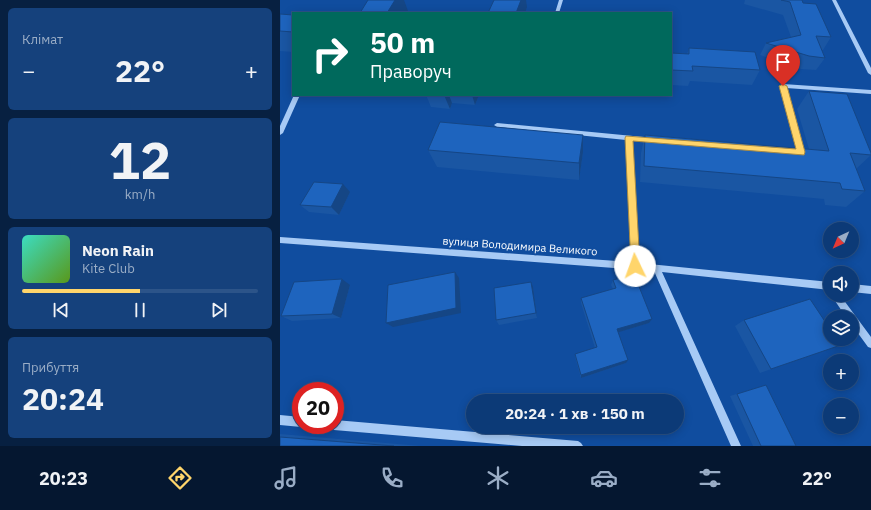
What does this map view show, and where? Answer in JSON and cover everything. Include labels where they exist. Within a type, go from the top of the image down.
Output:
[{"type":"street","points":[[557,12],[560,0]]},
{"type":"street","points":[[834,0],[871,73]]},
{"type":"street","points":[[786,151],[801,152],[783,86],[871,92]]},
{"type":"street","points":[[280,133],[297,96]]},
{"type":"street","points":[[497,125],[660,140]]},
{"type":"street","points":[[629,138],[635,266]]},
{"type":"street","name":"вулиця Володимира Великого","points":[[280,240],[635,266],[823,286]]},
{"type":"street","points":[[656,268],[736,446]]},
{"type":"street","points":[[859,289],[871,290]]},
{"type":"street","points":[[859,328],[871,344]]},
{"type":"street","points":[[280,420],[292,421]]},
{"type":"street","points":[[344,426],[578,446]]},
{"type":"building","points":[[368,0],[395,0],[388,12],[361,12]]},
{"type":"building","points":[[494,0],[521,0],[516,12],[488,12]]},
{"type":"building","points":[[781,0],[802,0],[803,3],[816,4],[831,37],[816,36],[825,58],[809,56],[766,43],[801,35],[790,2]]},
{"type":"building","points":[[280,14],[292,15],[292,32],[280,31]]},
{"type":"building","points":[[689,48],[755,52],[760,70],[692,66],[693,71],[672,70],[672,53],[689,54]]},
{"type":"building","points":[[809,91],[847,94],[871,153],[871,155],[850,153],[865,191],[842,189],[840,183],[644,166],[645,135],[829,151]]},
{"type":"building","points":[[440,122],[583,135],[579,163],[428,150]]},
{"type":"building","points":[[314,182],[343,184],[331,207],[300,205]]},
{"type":"building","points":[[455,272],[456,308],[386,323],[388,285]]},
{"type":"building","points":[[634,274],[652,319],[617,329],[628,360],[581,375],[575,354],[597,347],[581,298],[616,288],[613,280]]},
{"type":"building","points":[[342,279],[332,314],[281,316],[294,282]]},
{"type":"building","points":[[531,282],[536,313],[496,320],[494,288]]},
{"type":"building","points":[[810,299],[823,318],[823,346],[838,346],[771,369],[744,320]]},
{"type":"building","points":[[766,385],[796,446],[761,446],[737,394]]},
{"type":"building","points":[[280,437],[394,446],[280,446]]},
{"type":"route","points":[[635,266],[629,138],[801,152],[783,86]]}]
